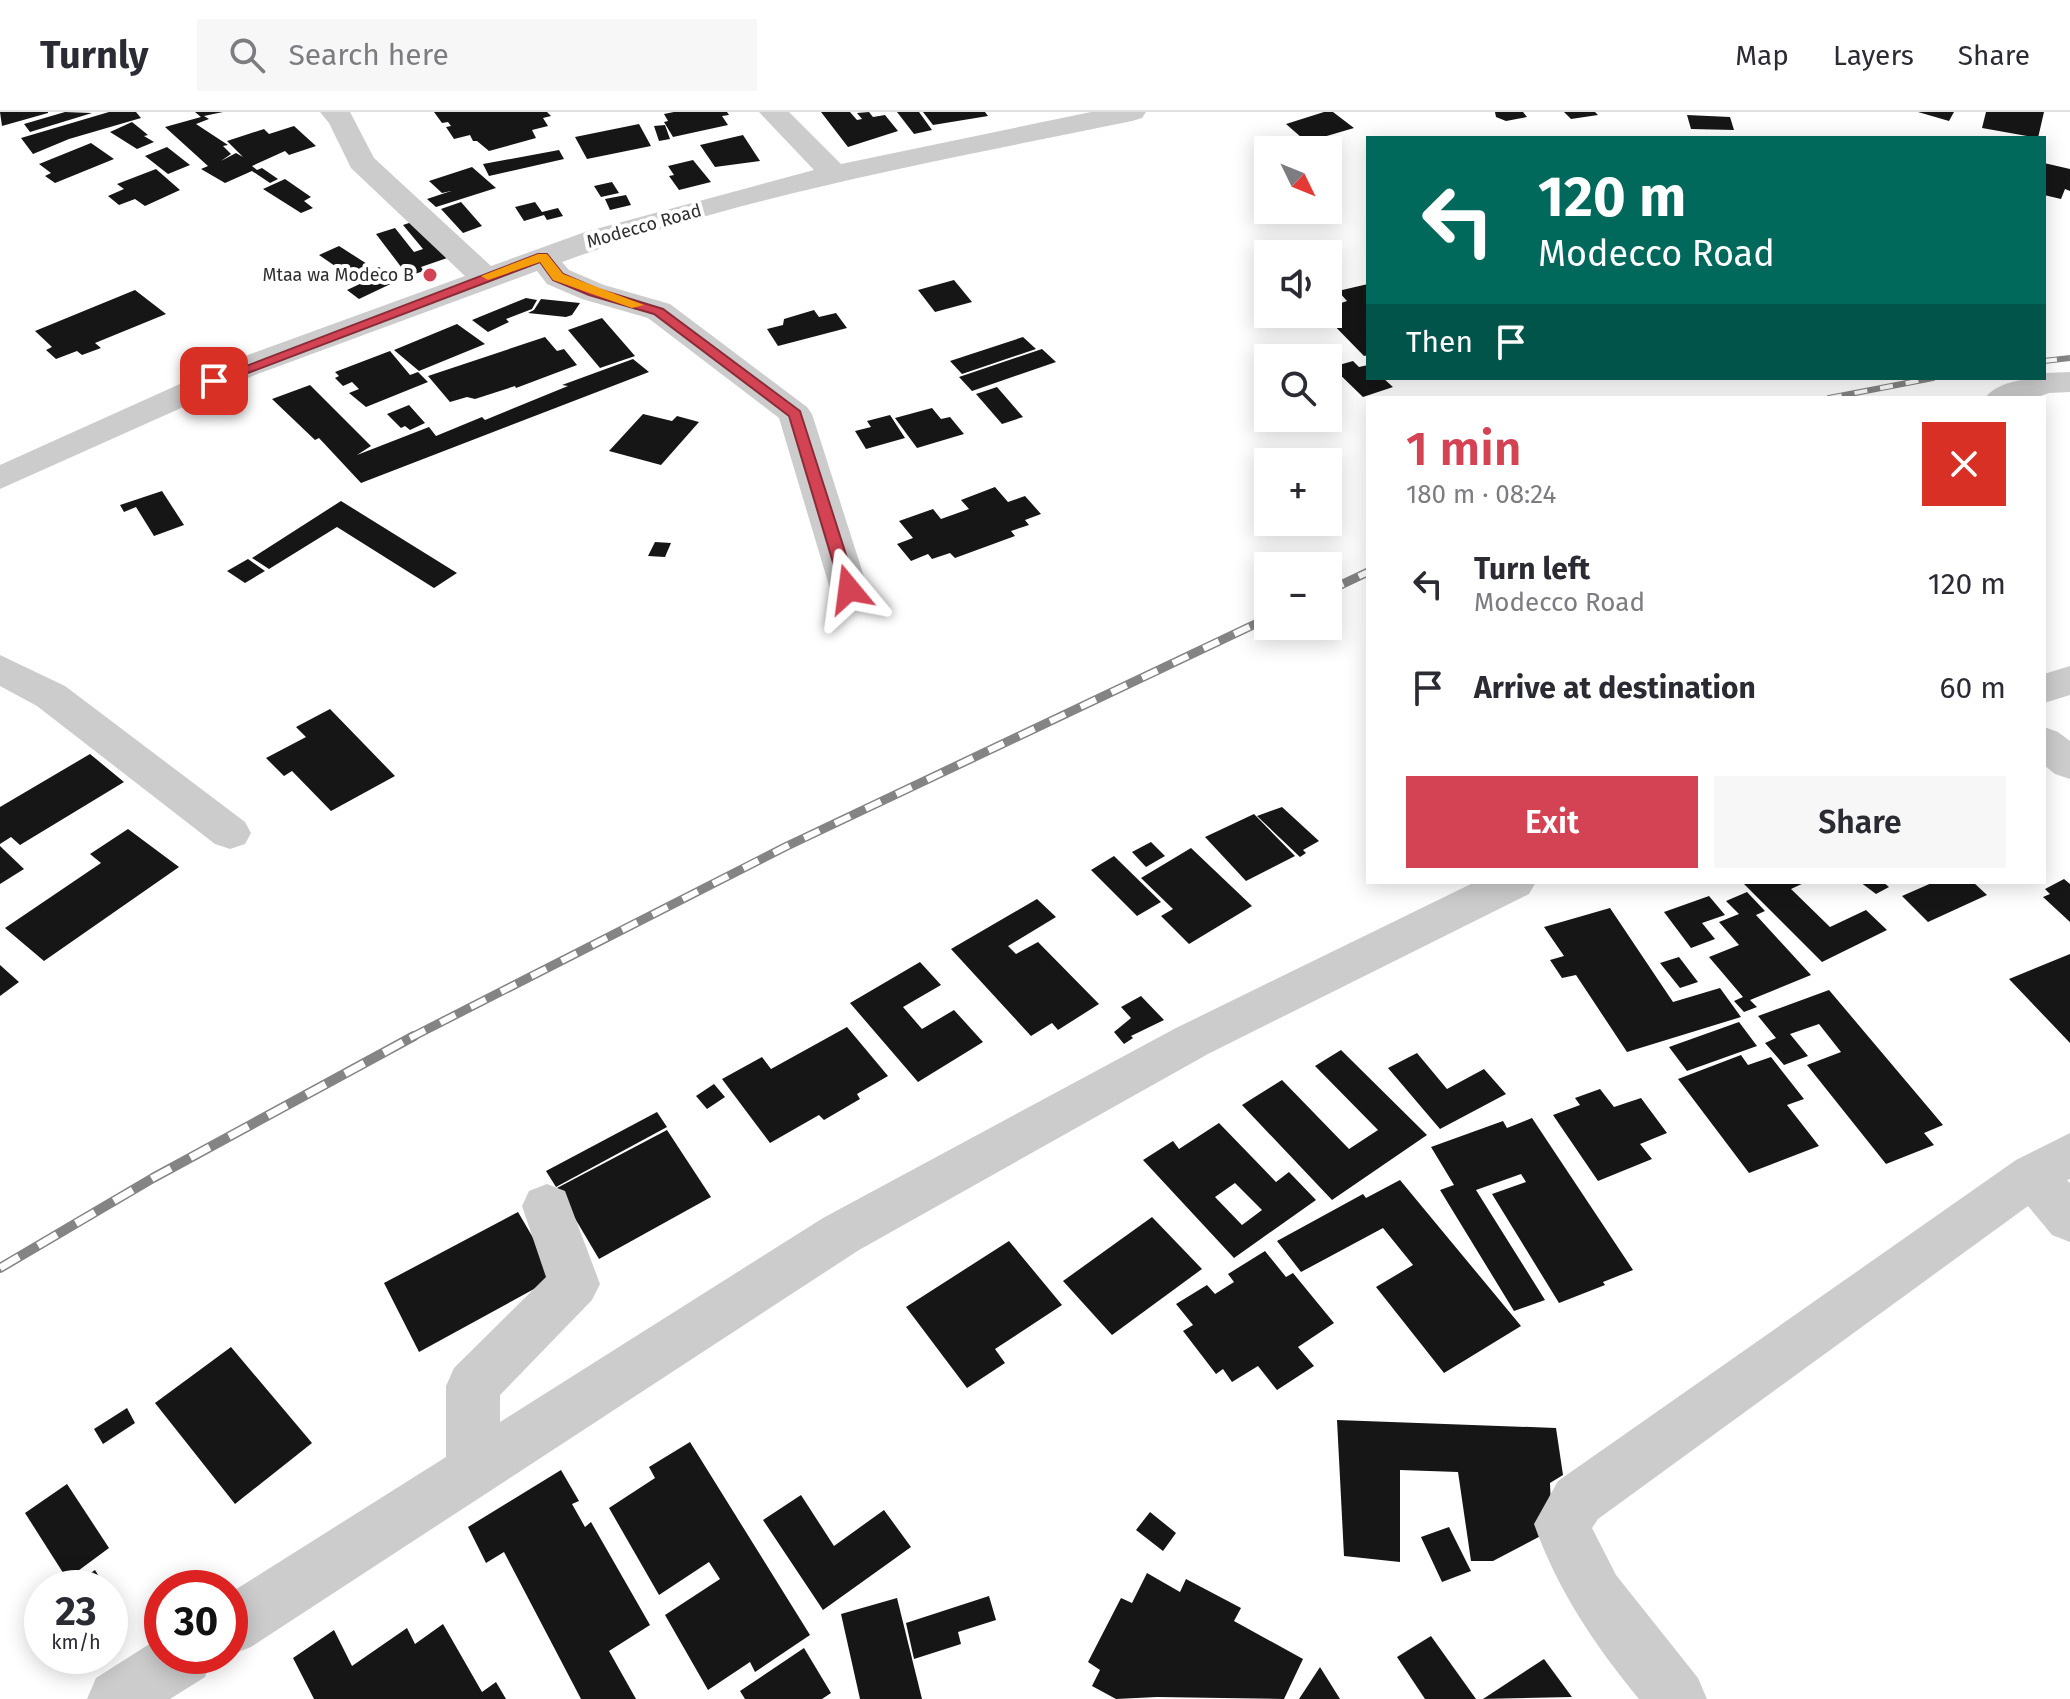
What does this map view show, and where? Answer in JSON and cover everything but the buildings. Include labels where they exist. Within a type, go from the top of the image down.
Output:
[{"type":"street","points":[[773,112],[834,174]]},
{"type":"street","name":"Modecco Road","points":[[0,478],[243,368],[484,277],[596,239],[834,174],[1132,112]]},
{"type":"street","points":[[347,115],[361,162],[484,277]]},
{"type":"street","points":[[542,257],[558,277],[593,292],[659,311],[795,414],[849,589]]},
{"type":"street","points":[[2008,396],[2045,383],[2070,382]]},
{"type":"street","points":[[0,669],[51,696],[230,833]]},
{"type":"street","points":[[2046,688],[2070,680]]},
{"type":"street","points":[[2046,744],[2070,764]]},
{"type":"street","points":[[248,1615],[841,1234],[1192,1041],[1510,884]]},
{"type":"street","points":[[1677,1699],[1596,1600],[1571,1555],[1562,1524],[1578,1500],[2052,1165],[2070,1220]]},
{"type":"street","points":[[473,1471],[473,1386],[574,1284],[547,1206]]},
{"type":"street","points":[[117,1699],[156,1674]]},
{"type":"railway","points":[[2046,361],[2070,358]]},
{"type":"railway","points":[[1839,396],[1923,380]]},
{"type":"railway","points":[[1342,584],[1366,573]]},
{"type":"railway","points":[[410,1038],[785,847],[1254,625]]},
{"type":"railway","points":[[0,1268],[153,1178],[414,1036]]},
{"type":"slow traffic","points":[[488,276],[542,257],[558,277],[593,292],[637,305]]},
{"type":"place","name":"Mtaa wa Modeco B","points":[[430,275]]},
{"type":"route","points":[[214,381],[542,257],[558,277],[593,292],[659,311],[795,414],[849,589]]}]
